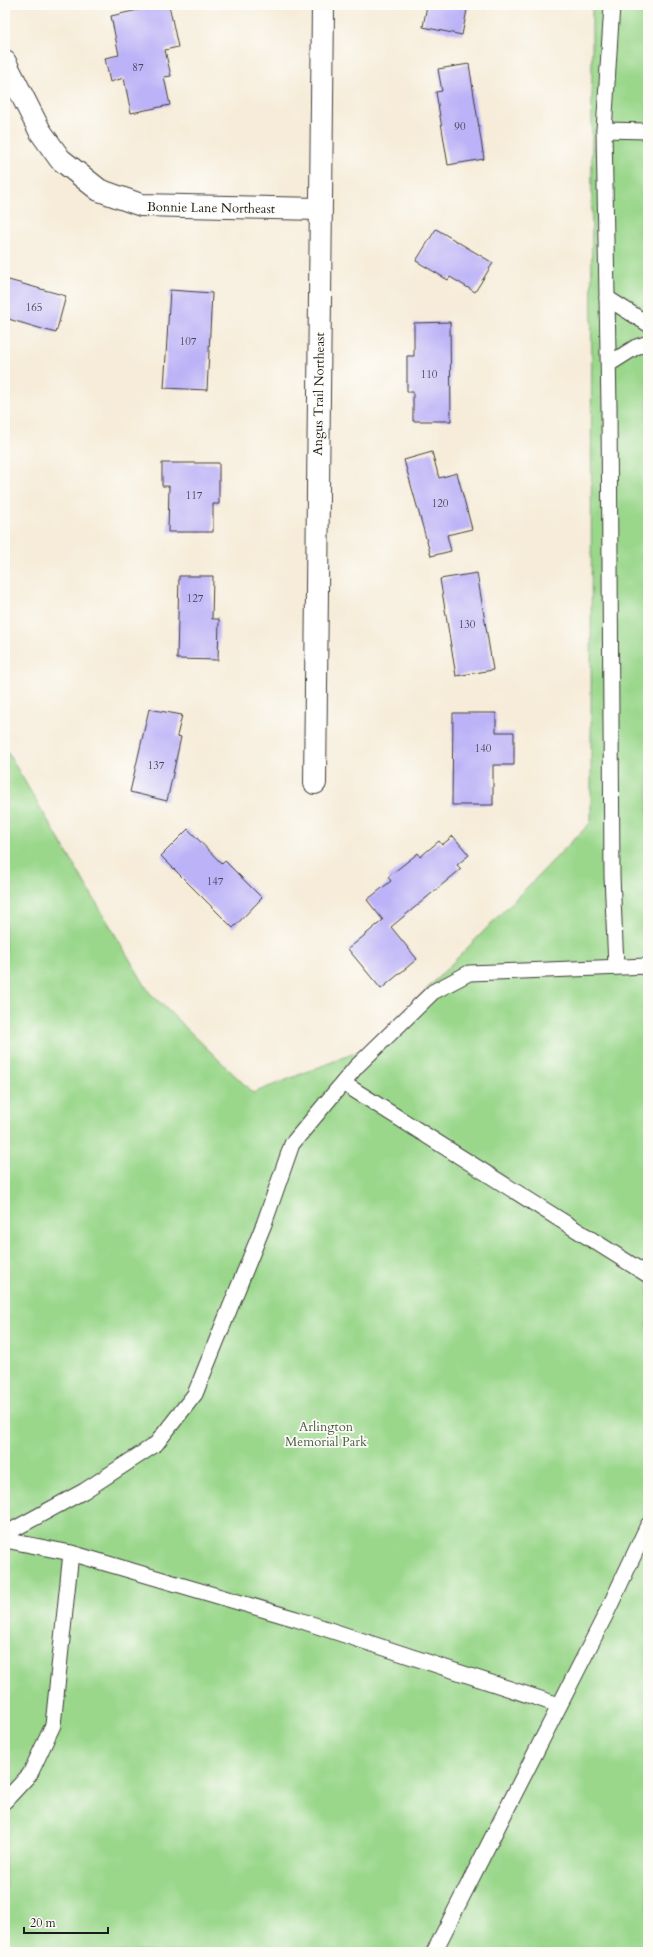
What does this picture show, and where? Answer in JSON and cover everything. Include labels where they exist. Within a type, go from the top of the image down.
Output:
[{"type":"street","name":"Angus Trail Northeast","points":[[314,783],[323,5]]},
{"type":"street","name":"Bonnie Lane Northeast","points":[[5,62],[40,131],[60,159],[99,190],[141,205],[320,209]]},
{"type":"lane","points":[[612,5],[604,130],[609,364],[612,876],[616,966]]},
{"type":"lane","points":[[604,130],[648,131]]},
{"type":"lane","points":[[607,298],[648,324]]},
{"type":"lane","points":[[609,364],[636,347],[648,343]]},
{"type":"lane","points":[[5,1534],[84,1491],[156,1444],[195,1394],[264,1224],[292,1144],[356,1067],[433,992],[469,973],[616,966],[648,966]]},
{"type":"lane","points":[[343,1083],[648,1275]]},
{"type":"lane","points":[[434,1952],[648,1525]]},
{"type":"lane","points":[[5,1540],[71,1553],[296,1619],[559,1705]]},
{"type":"lane","points":[[5,1801],[30,1774],[53,1725],[71,1553]]},
{"type":"green space","name":"Arlington Memorial Park","points":[[592,5],[648,5],[648,1952],[5,1952],[5,748],[149,992],[253,1093],[370,1047],[591,822]]},
{"type":"building","points":[[160,5],[169,5],[178,47],[165,50],[171,76],[164,77],[170,105],[131,113],[124,78],[110,82],[105,58],[119,55],[111,16]]},
{"type":"building","points":[[427,5],[468,5],[462,35],[423,27]]},
{"type":"building","points":[[469,64],[484,159],[448,165],[436,92],[442,91],[438,69]]},
{"type":"building","points":[[436,229],[493,263],[475,292],[450,277],[448,280],[416,261]]},
{"type":"building","points":[[5,279],[66,296],[56,333],[5,318]]},
{"type":"building","points":[[170,290],[212,293],[207,390],[164,388]]},
{"type":"building","points":[[450,322],[451,421],[413,421],[413,392],[407,392],[407,356],[414,356],[414,323]]},
{"type":"building","points":[[432,452],[439,478],[457,473],[472,529],[447,535],[451,551],[431,556],[404,460]]},
{"type":"building","points":[[162,463],[219,463],[219,504],[213,504],[213,532],[168,532],[169,486],[162,486]]},
{"type":"building","points":[[477,573],[493,670],[456,676],[440,579]]},
{"type":"building","points":[[179,576],[213,576],[212,619],[219,619],[218,660],[177,659]]},
{"type":"building","points":[[149,709],[182,715],[177,736],[181,737],[167,801],[130,792]]},
{"type":"building","points":[[453,713],[496,713],[496,732],[514,732],[514,765],[493,765],[493,805],[452,805]]},
{"type":"building","points":[[188,829],[222,864],[225,861],[262,898],[233,928],[161,856]]},
{"type":"building","points":[[453,836],[469,855],[457,865],[461,869],[391,927],[417,959],[381,989],[348,949],[383,920],[367,900],[391,881],[388,877],[418,853],[420,857],[439,841],[442,845]]}]
